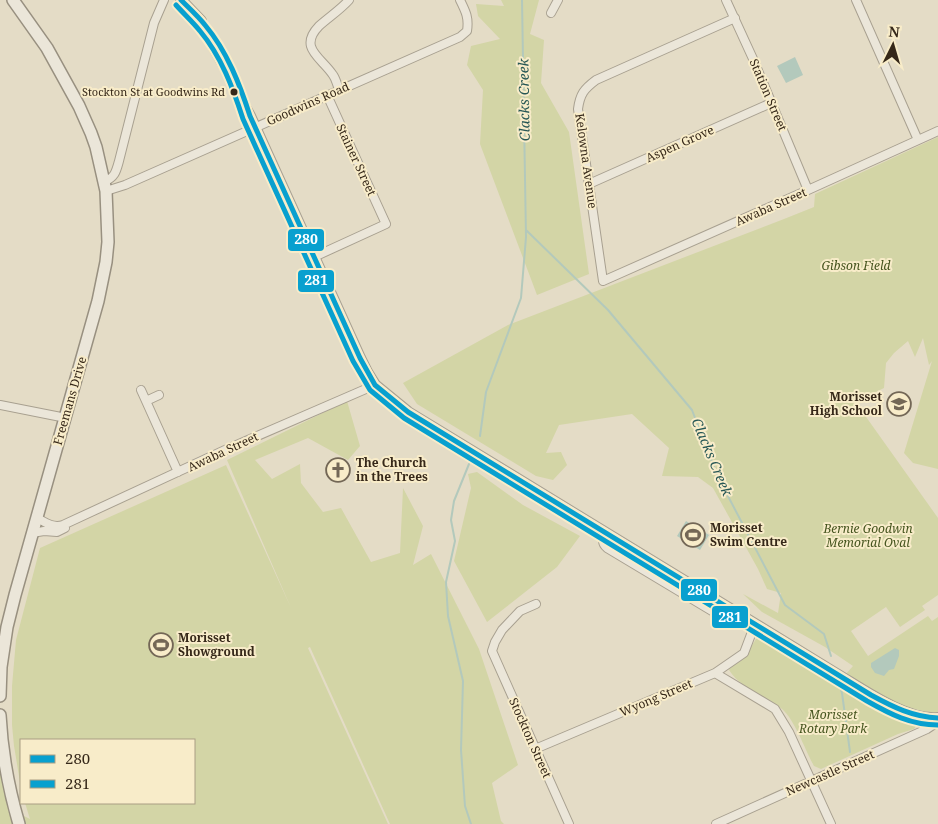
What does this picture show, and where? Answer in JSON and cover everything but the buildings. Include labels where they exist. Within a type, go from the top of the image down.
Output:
[{"type":"main road","name":"Freemans Drive","points":[[8,0],[79,106]]},
{"type":"main road","name":"Freemans Drive","points":[[0,696],[1,668],[7,628],[98,301],[108,242],[105,187],[91,133],[79,106],[47,48],[13,0]]},
{"type":"main road","points":[[0,715],[4,762],[19,824]]},
{"type":"street","points":[[105,187],[115,172],[119,161],[154,23],[164,0]]},
{"type":"street","points":[[181,0],[197,18],[230,76],[256,128],[360,358],[375,384],[408,412],[890,705],[914,714],[936,718]]},
{"type":"street","name":"Goodwins Road","points":[[105,187],[125,186],[460,36],[468,31],[468,16],[460,0]]},
{"type":"street","points":[[551,13],[558,0]]},
{"type":"street","name":"Station Street","points":[[726,0],[754,61],[808,190]]},
{"type":"street","points":[[856,0],[918,140]]},
{"type":"street","points":[[339,89],[333,75],[313,51],[310,44],[311,37],[319,27],[350,1]]},
{"type":"street","name":"Kelowna Avenue","points":[[603,281],[578,110],[580,98],[586,88],[596,80],[735,18]]},
{"type":"street","name":"Stainer Street","points":[[314,257],[386,224],[327,95]]},
{"type":"street","name":"Aspen Grove","points":[[589,184],[771,103]]},
{"type":"street","name":"Awaba Street","points":[[603,281],[938,131]]},
{"type":"street","name":"Awaba Street","points":[[32,533],[62,530],[84,515],[375,384]]},
{"type":"street","points":[[141,390],[178,472]]},
{"type":"street","points":[[146,401],[159,395]]},
{"type":"street","points":[[0,405],[66,418]]},
{"type":"street","name":"Awaba Street","points":[[37,518],[54,526],[72,522]]},
{"type":"street","name":"Stockton Street","points":[[536,604],[520,611],[502,630],[492,651],[569,824]]},
{"type":"street","name":"Wyong Street","points":[[535,749],[715,673],[744,653],[755,624]]},
{"type":"street","points":[[715,673],[776,710],[789,732],[831,824]]},
{"type":"street","name":"Newcastle Street","points":[[716,824],[927,730],[933,725],[936,718]]},
{"type":"green space","points":[[501,0],[539,0],[530,34],[544,40],[541,83],[569,132],[589,274],[537,295],[480,144],[483,90],[467,65],[471,46],[500,39],[478,16],[476,4],[504,6]]},
{"type":"green space","points":[[938,137],[938,469],[913,463],[904,453],[932,361],[929,365],[923,338],[915,357],[908,341],[894,353],[886,363],[884,388],[860,400],[859,407],[938,518],[938,595],[922,606],[925,610],[900,627],[886,607],[851,631],[868,656],[928,616],[932,621],[938,617],[938,714],[904,707],[845,675],[853,666],[825,647],[762,612],[743,594],[778,613],[781,593],[767,589],[713,488],[698,477],[662,476],[669,448],[632,414],[559,425],[546,453],[561,452],[567,465],[553,480],[536,476],[417,404],[403,383],[508,325],[814,207],[815,194]]},
{"type":"green space","name":"Morisset Showground","points":[[347,401],[360,446],[348,460],[308,438],[255,460],[272,479],[300,464],[301,483],[323,512],[341,508],[371,562],[400,553],[403,488],[423,526],[413,565],[431,554],[479,649],[518,765],[492,783],[501,821],[504,824],[390,824],[310,647],[308,648],[388,824],[25,824],[22,815],[30,819],[25,804],[195,804],[195,739],[20,739],[20,782],[12,725],[12,686],[16,640],[40,548],[226,465],[291,608],[227,460]]},
{"type":"green space","points":[[477,472],[523,505],[580,536],[557,567],[487,622],[454,561],[471,488],[468,474]]},
{"type":"green space","name":"Morisset Rotary Park","points":[[758,636],[765,636],[880,706],[913,720],[916,726],[914,729],[898,734],[821,769],[814,766],[787,714],[775,704],[740,682],[729,670],[744,658]]},
{"type":"green space","points":[[0,754],[13,824],[0,824]]},
{"type":"shaded area","points":[[795,57],[803,75],[786,83],[777,66]]},
{"type":"shaded area","name":"Morisset Swim Centre","points":[[686,521],[709,535],[700,550],[677,536]]},
{"type":"shaded area","points":[[895,648],[899,650],[899,656],[894,669],[889,670],[884,676],[875,673],[871,663]]},
{"type":"waterway","name":"Clacks Creek","points":[[480,436],[486,392],[521,298],[526,237],[522,0]]},
{"type":"waterway","name":"Clacks Creek","points":[[526,230],[608,310],[692,410],[718,477],[785,605],[824,634],[831,656]]},
{"type":"waterway","name":"Clacks Creek","points":[[469,464],[454,501],[451,520],[455,541],[446,582],[448,616],[463,681],[461,750],[465,806],[471,824]]},
{"type":"waterway","name":"Clacks Creek","points":[[840,686],[850,752]]},
{"type":"transit line","name":"280","points":[[181,0],[213,35],[226,57],[237,80],[250,116],[360,358],[375,385],[408,412],[871,695],[903,711],[920,716],[938,718]]},
{"type":"transit line","name":"281","points":[[176,5],[200,31],[220,62],[231,84],[243,119],[353,361],[370,390],[404,418],[867,701],[910,721],[938,725]]},
{"type":"place","name":"Stockton St at Goodwins Rd","points":[[234,92]]},
{"type":"place","name":"Morisset High School","points":[[899,404]]},
{"type":"place","name":"The Church in the Trees","points":[[338,470]]},
{"type":"place","name":"Morisset Swim Centre","points":[[693,535]]},
{"type":"place","name":"Morisset Showground","points":[[161,645]]},
{"type":"park label","name":"Gibson Field","points":[[856,266]]},
{"type":"park label","name":"Bernie Goodwin Memorial Oval","points":[[868,536]]}]
